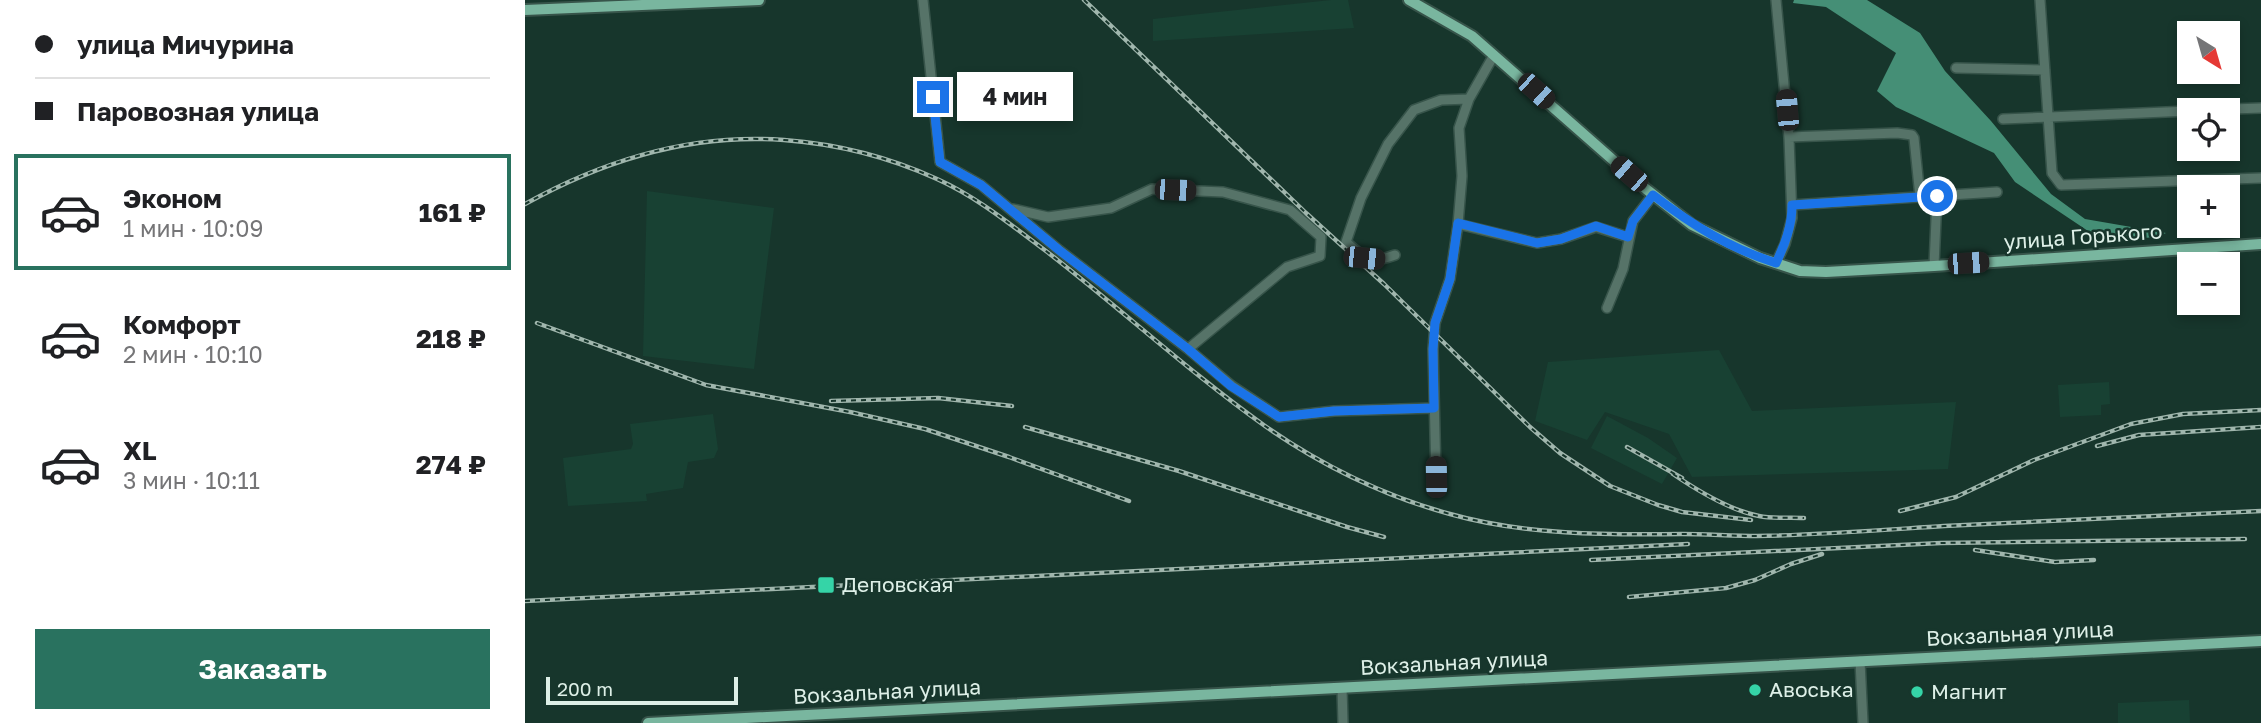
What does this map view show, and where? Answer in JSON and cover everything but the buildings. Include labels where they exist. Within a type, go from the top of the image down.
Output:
[{"type":"main road","points":[[525,10],[759,0]]},
{"type":"main road","name":"улица Горького","points":[[1409,0],[1472,36],[1653,195],[1692,225],[1725,243],[1800,271],[1934,266],[2261,244]]},
{"type":"main road","name":"Вокзальная улица","points":[[648,723],[817,719],[1342,688],[2261,641]]},
{"type":"street","points":[[923,0],[940,162],[981,185],[1231,386],[1279,417],[1334,411],[1434,408]]},
{"type":"street","points":[[1776,0],[1789,137],[1792,205],[1792,218],[1785,244],[1776,263]]},
{"type":"street","points":[[2040,0],[2052,173],[2061,185],[2261,178]]},
{"type":"street","points":[[1436,477],[1433,349],[1435,323],[1450,279],[1458,223],[1462,176],[1459,128],[1469,99],[1494,55]]},
{"type":"street","points":[[1956,68],[2045,70]]},
{"type":"street","points":[[1395,255],[1381,260],[1364,258],[1346,242],[1361,198],[1388,144],[1415,110],[1441,100],[1469,99]]},
{"type":"street","points":[[2240,108],[2261,107]]},
{"type":"street","points":[[2003,119],[2177,112]]},
{"type":"street","points":[[1789,137],[1897,133],[1912,135],[1920,197]]},
{"type":"street","points":[[1009,208],[1048,217],[1111,208],[1151,189],[1223,192],[1290,210],[1321,237],[1320,256],[1287,267],[1188,349]]},
{"type":"street","points":[[1792,205],[1997,192]]},
{"type":"street","points":[[1607,308],[1623,269],[1633,221],[1653,195]]},
{"type":"street","points":[[1934,266],[1937,196]]},
{"type":"street","points":[[1458,223],[1537,243],[1561,239],[1596,226],[1628,237]]},
{"type":"street","points":[[1860,661],[1863,723]]},
{"type":"street","points":[[1342,688],[1343,723]]},
{"type":"shaded area","points":[[1348,0],[1354,28],[1153,41],[1153,19]]},
{"type":"shaded area","points":[[1794,0],[1867,0],[1920,33],[1945,71],[1991,121],[2051,194],[2085,219],[2166,233],[2155,237],[2113,241],[2088,231],[2015,182],[1994,153],[1896,107],[1877,91],[1896,53],[1826,7],[1793,3]]},
{"type":"shaded area","points":[[647,191],[774,208],[754,369],[643,356]]},
{"type":"shaded area","points":[[1719,350],[1752,411],[1956,402],[1948,469],[1692,477],[1669,434],[1605,412],[1587,440],[1535,421],[1548,362]]},
{"type":"shaded area","points":[[2109,382],[2110,404],[2101,405],[2101,415],[2060,417],[2058,385]]},
{"type":"shaded area","points":[[713,414],[718,449],[714,458],[688,462],[683,488],[646,494],[647,501],[568,506],[563,458],[631,449],[633,444],[630,424]]},
{"type":"shaded area","points":[[1607,416],[1648,438],[1677,458],[1662,484],[1591,448]]},
{"type":"shaded area","points":[[2189,700],[2190,723],[2118,723],[2118,703]]},
{"type":"railway","points":[[1084,0],[1560,453],[1610,486],[1658,505],[1682,512],[1751,520]]},
{"type":"railway","points":[[525,204],[618,162],[650,152],[716,141],[749,139],[804,142],[843,148],[900,164],[952,186],[993,212],[1074,273],[1237,405],[1308,454],[1377,489],[1425,507],[1478,521],[1536,530],[1595,534],[1757,536],[2261,511]]},
{"type":"railway","points":[[537,323],[706,385],[925,429],[1129,501]]},
{"type":"railway","points":[[831,401],[938,398],[1012,406]]},
{"type":"railway","points":[[1900,511],[1956,497],[2034,460],[2131,424],[2183,414],[2261,410]]},
{"type":"railway","points":[[1025,427],[1179,471],[1384,537]]},
{"type":"railway","points":[[2097,446],[2139,435],[2261,427]]},
{"type":"railway","points":[[1627,447],[1682,478]]},
{"type":"railway","points":[[1673,474],[1736,509],[1759,516],[1804,518]]},
{"type":"railway","points":[[1591,560],[1941,543],[2245,539]]},
{"type":"railway","points":[[525,601],[1688,544]]},
{"type":"railway","points":[[1975,550],[2055,562],[2094,560]]},
{"type":"railway","points":[[1629,597],[1726,588],[1755,580],[1822,554]]},
{"type":"place","name":"Деповская","points":[[826,585]]},
{"type":"place","name":"Авоська","points":[[1755,690]]},
{"type":"place","name":"Магнит","points":[[1917,692]]},
{"type":"route","points":[[933,97],[940,162],[981,185],[1231,386],[1279,417],[1334,411],[1434,408],[1435,323],[1450,279],[1458,223],[1537,243],[1561,239],[1596,226],[1628,237],[1633,221],[1653,195],[1692,225],[1725,243],[1776,263],[1785,244],[1792,218],[1792,205],[1937,196]]}]
